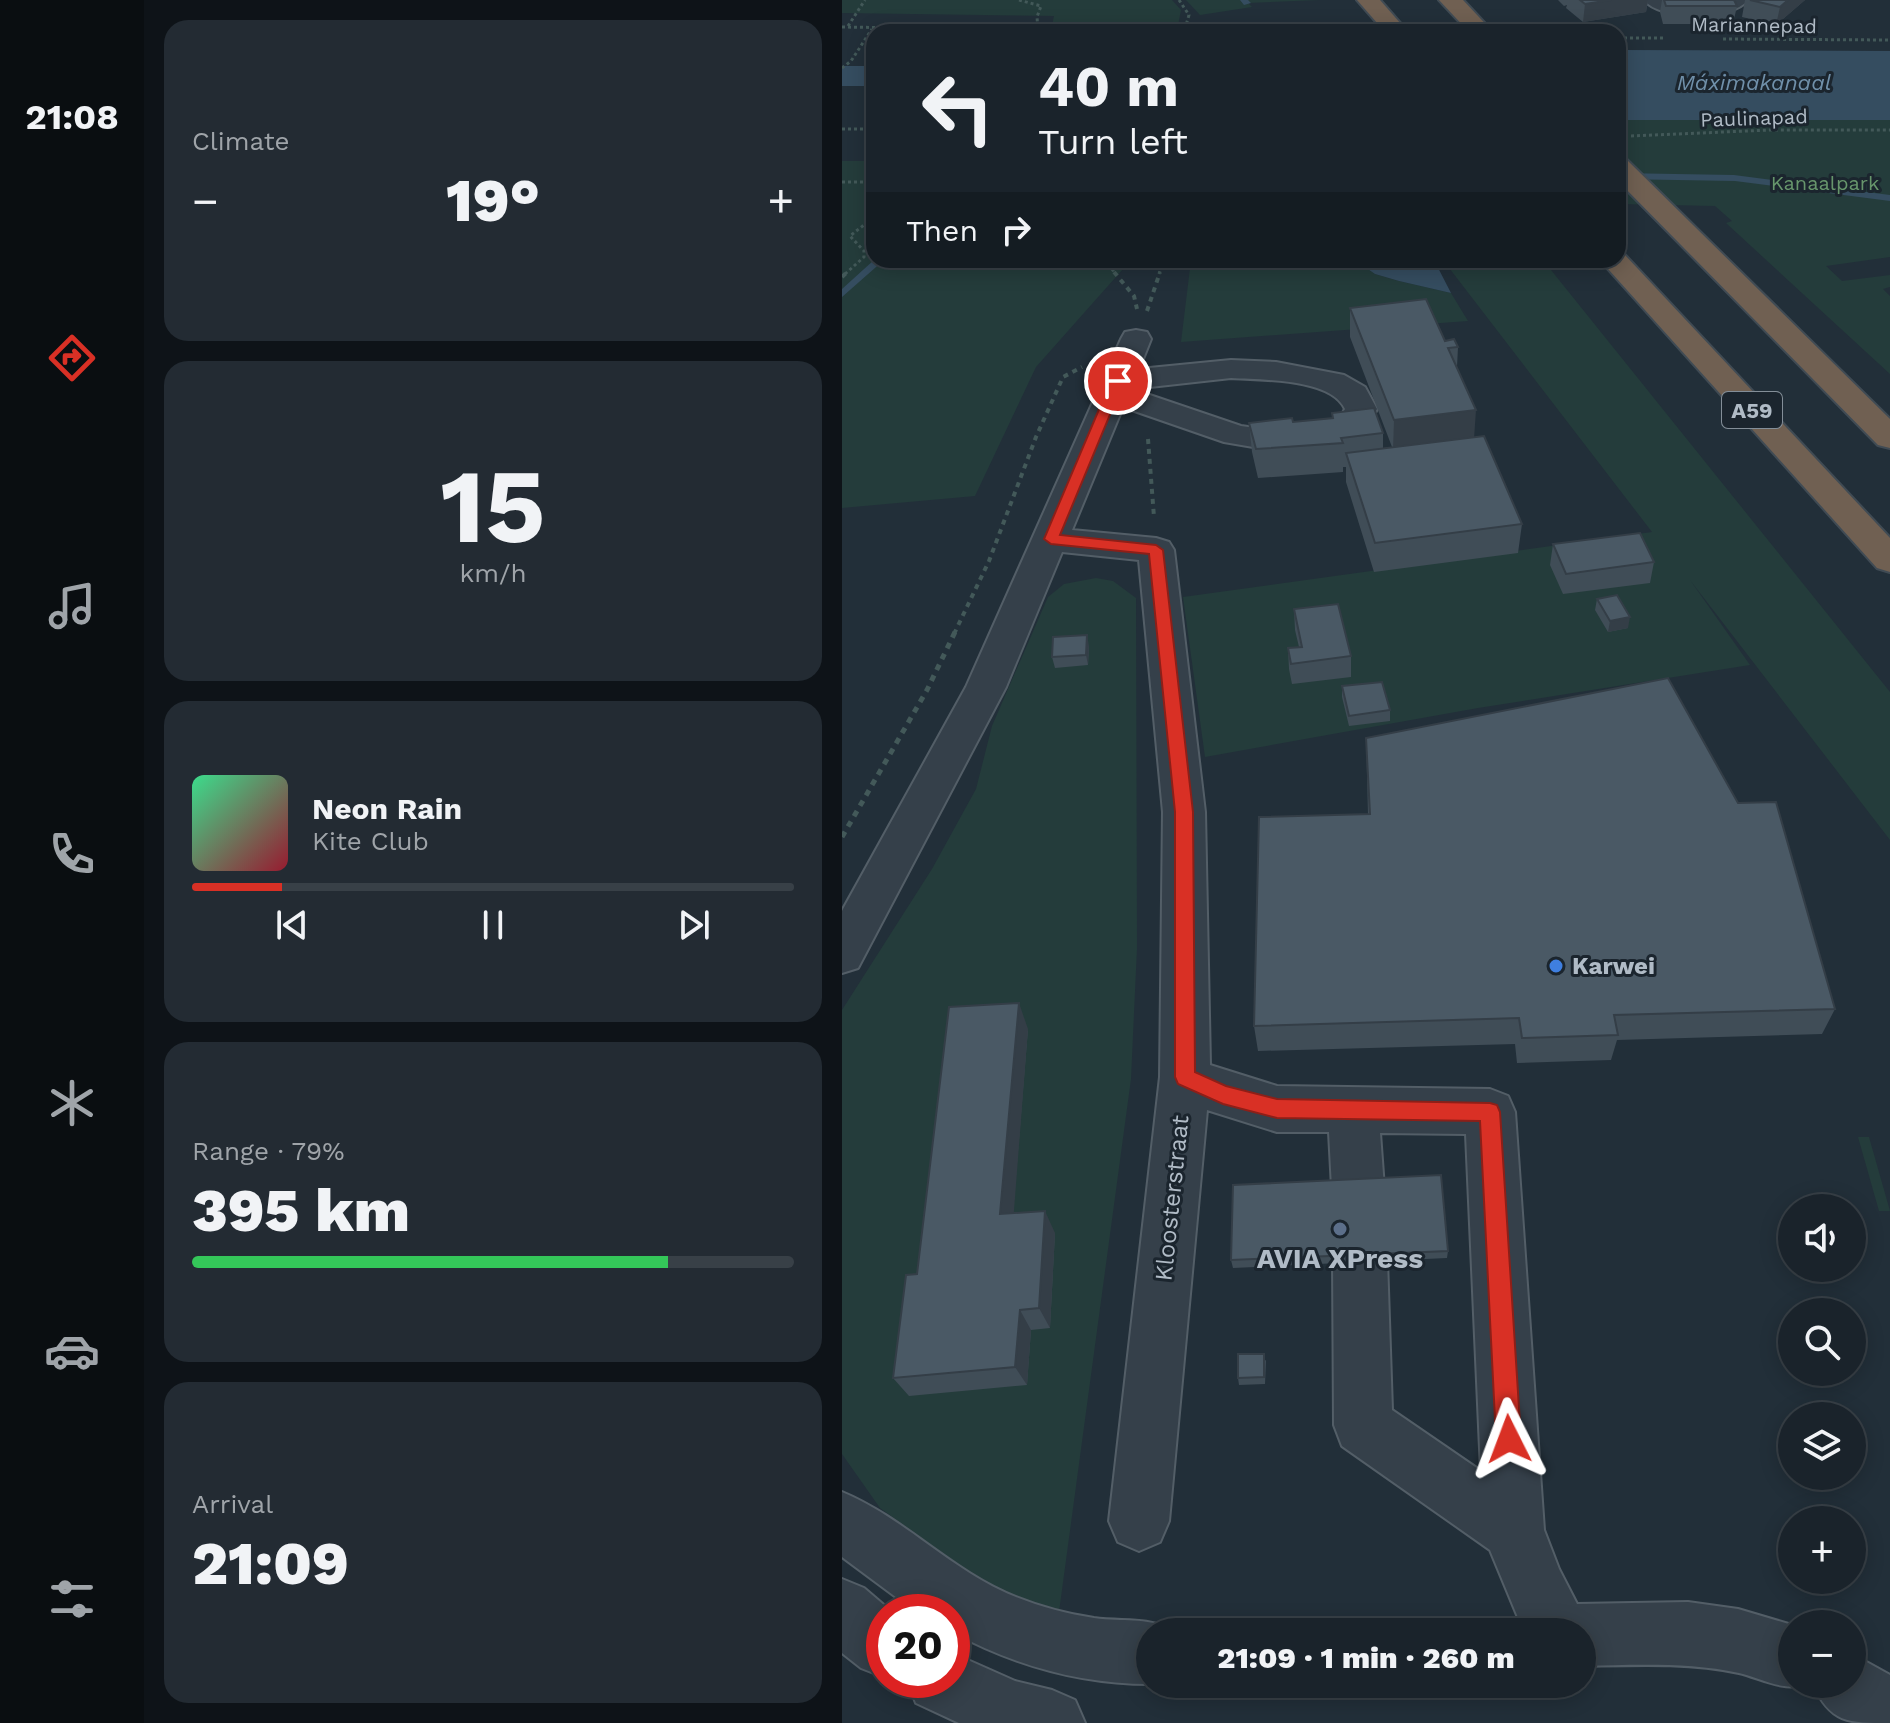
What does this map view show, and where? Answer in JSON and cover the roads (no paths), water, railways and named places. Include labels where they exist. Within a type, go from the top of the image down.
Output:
[{"type":"highway","points":[[1368,0],[1390,24]]},
{"type":"highway","points":[[1450,0],[1474,24]]},
{"type":"highway","points":[[1626,174],[1890,438]]},
{"type":"highway","name":"A59","points":[[1621,268],[1890,560]]},
{"type":"street","points":[[1655,0],[1664,7],[1728,7],[1737,0]]},
{"type":"street","points":[[842,954],[986,687],[1115,387],[1140,321]]},
{"type":"street","points":[[1231,369],[1276,371],[1333,382],[1354,394],[1361,409],[1352,426],[1340,433],[1277,441],[1236,435],[1115,387],[1231,369]]},
{"type":"street","name":"Kloosterstraat","points":[[1051,539],[1156,550],[1184,812],[1185,1077],[1139,1521]]},
{"type":"street","points":[[1185,1077],[1223,1094],[1277,1109],[1490,1112],[1514,1530],[1533,1584],[1550,1618]]},
{"type":"street","points":[[1353,1112],[1358,1188]]},
{"type":"street","points":[[1360,1259],[1363,1425],[1514,1530]]},
{"type":"street","points":[[842,1522],[866,1534],[936,1589],[1027,1635],[1097,1651],[1136,1652]]},
{"type":"street","points":[[842,1610],[866,1632]]},
{"type":"street","points":[[1596,1634],[1691,1633],[1727,1637],[1778,1653]]},
{"type":"street","points":[[970,1694],[1010,1713],[1052,1723]]},
{"type":"street","points":[[1866,1697],[1890,1712]]},
{"type":"water","name":"Máximakanaal","points":[[1626,50],[1890,51],[1890,120],[1626,120]]},
{"type":"water","points":[[842,66],[866,66],[866,86],[842,86]]},
{"type":"water","points":[[1626,173],[1734,175],[1890,195],[1890,201],[1735,181],[1626,179]]},
{"type":"water","points":[[1366,268],[1438,268],[1451,293],[1399,281]]},
{"type":"waterway","points":[[1244,0],[1247,3]]},
{"type":"waterway","points":[[842,294],[870,268]]},
{"type":"place","name":"Karwei","points":[[1556,966]]},
{"type":"place","name":"AVIA XPress","points":[[1340,1229]]},
{"type":"park label","name":"Kanaalpark","points":[[1825,183]]}]
